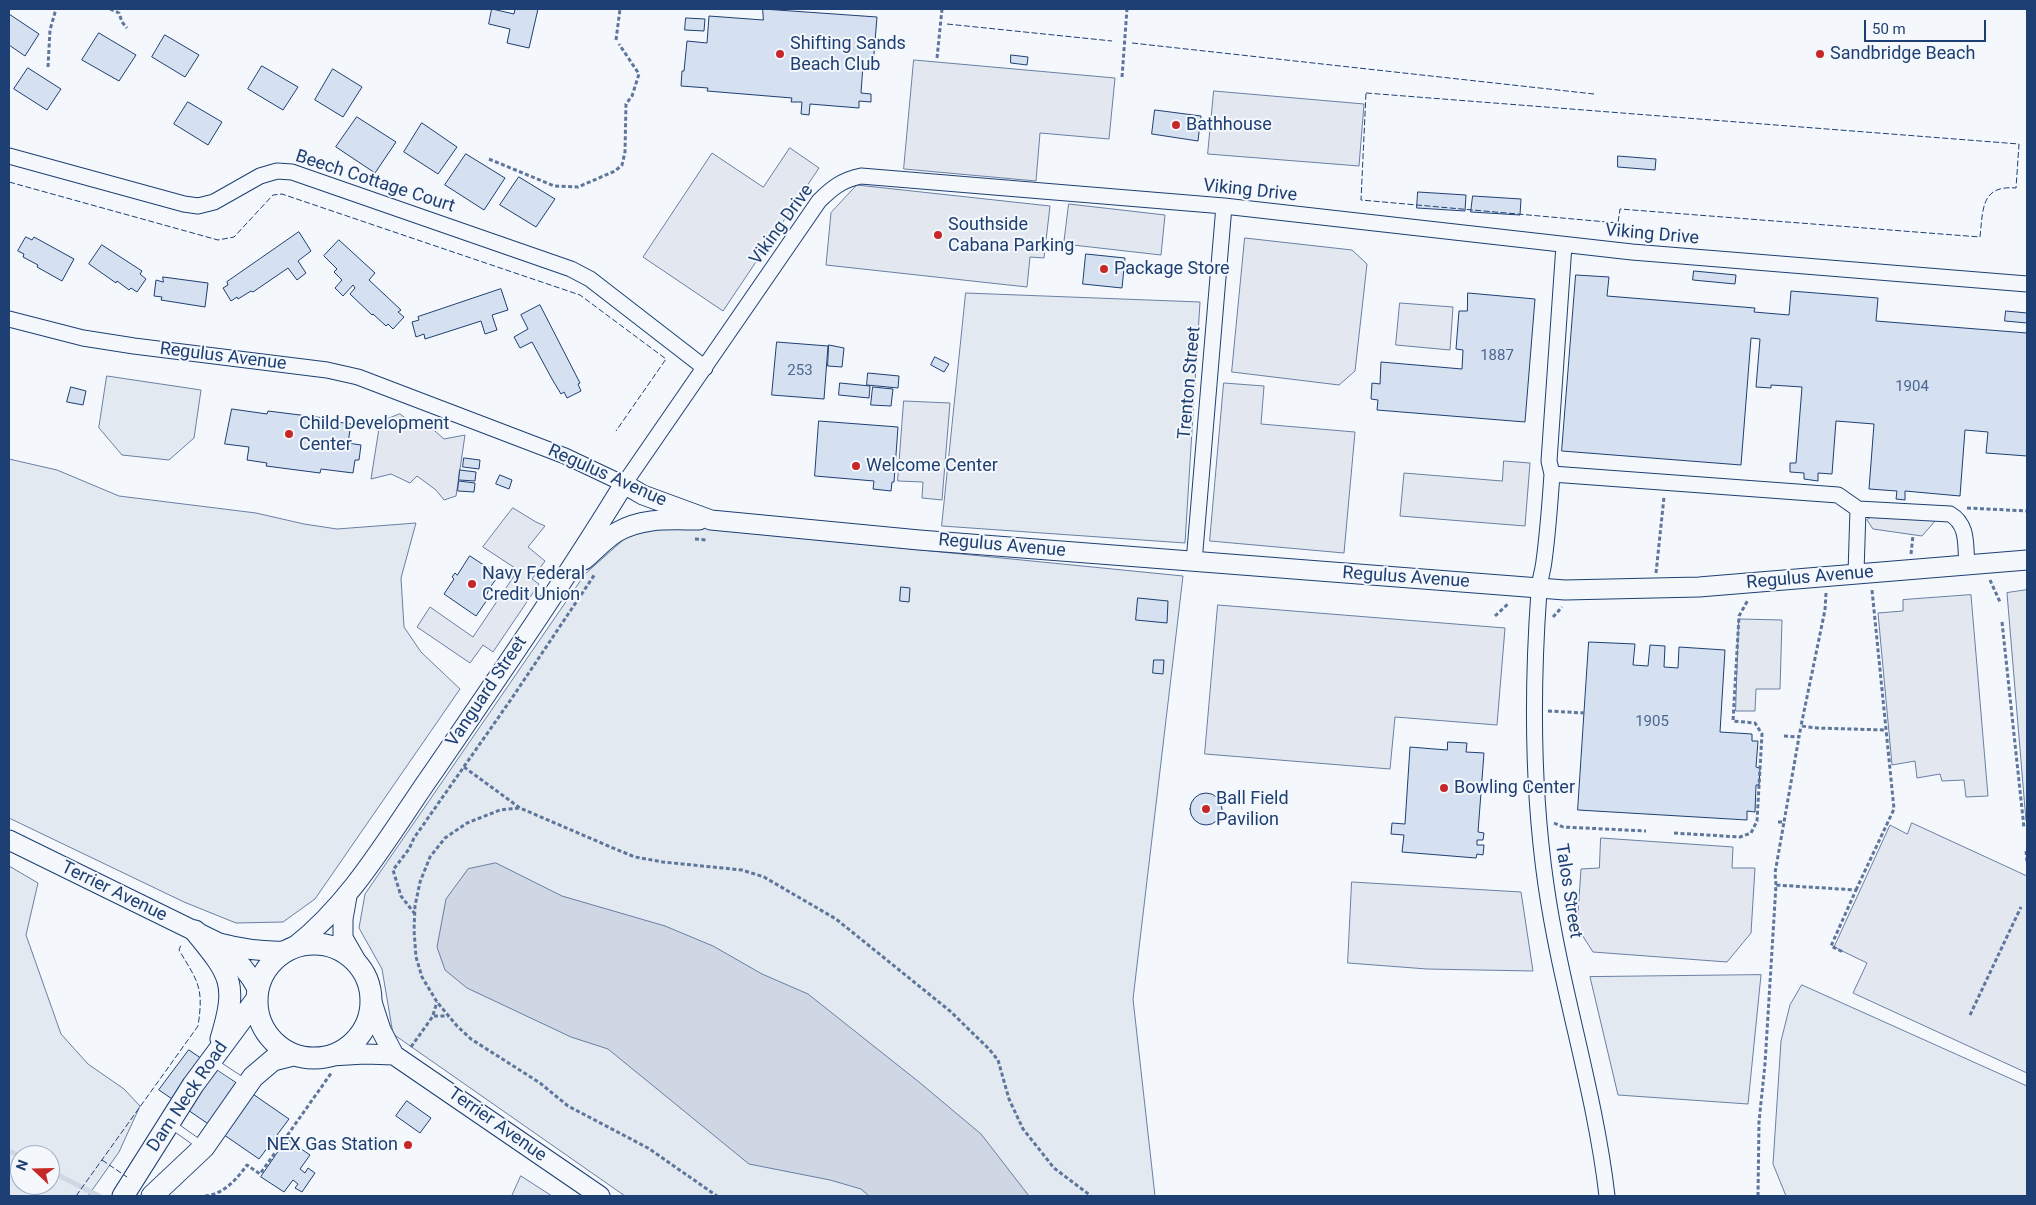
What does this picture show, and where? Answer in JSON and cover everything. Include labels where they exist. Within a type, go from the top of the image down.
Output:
[{"type":"main road","points":[[195,931],[223,966],[230,987],[229,1011],[214,1055]]},
{"type":"main road","points":[[311,944],[329,946],[346,953],[359,966],[368,981],[371,999],[369,1018],[361,1035],[335,1061],[293,1055],[278,1046],[266,1034],[259,1018],[257,995],[263,974],[273,961],[290,949],[311,944]]},
{"type":"main road","name":"Dam Neck Road","points":[[125,1194],[214,1055],[257,995]]},
{"type":"main road","name":"Dam Neck Road","points":[[152,1196],[204,1147],[247,1085],[273,1060],[293,1055]]},
{"type":"street","name":"Beech Cottage Court","points":[[9,156],[184,204],[198,206],[214,202],[260,176],[277,171],[292,172],[571,268],[590,279],[705,368]]},
{"type":"street","name":"Viking Drive","points":[[624,484],[819,201],[834,186],[847,178],[861,176],[1224,206],[1632,252],[2027,284]]},
{"type":"street","name":"Trenton Street","points":[[1194,562],[1224,206]]},
{"type":"street","name":"Talos Street","points":[[1564,245],[1549,461],[1552,474],[1544,562],[1539,588],[1536,788],[1541,844],[1552,920],[1596,1122],[1607,1196]]},
{"type":"street","name":"Regulus Avenue","points":[[9,319],[83,338],[144,348],[327,370],[358,376],[565,456],[644,495],[711,520],[929,541],[1565,590],[1655,589],[1864,579],[1966,565],[2027,560]]},
{"type":"street","points":[[1552,474],[1838,496],[1858,509],[1950,514],[1958,518],[1964,528],[1966,565]]},
{"type":"street","name":"Vanguard Street","points":[[290,949],[313,932],[347,896],[567,574],[624,484]]},
{"type":"street","points":[[1858,509],[1864,579]]},
{"type":"street","points":[[567,574],[616,533],[632,525],[653,520],[711,520]]},
{"type":"street","name":"Terrier Avenue","points":[[9,840],[219,943],[265,952],[290,949]]},
{"type":"street","name":"Vanguard Street","points":[[347,896],[343,919],[343,938],[359,966]]},
{"type":"street","name":"Terrier Avenue","points":[[219,943],[235,957],[249,974],[257,995]]},
{"type":"street","name":"Terrier Avenue","points":[[371,999],[381,1030],[401,1053],[600,1196]]},
{"type":"street","points":[[335,1061],[366,1054],[401,1053]]},
{"type":"lane","points":[[214,1055],[247,1085]]},
{"type":"lane","points":[[169,1123],[204,1147]]},
{"type":"path","points":[[48,67],[50,30],[56,9]]},
{"type":"path","points":[[110,9],[119,13],[126,28]]},
{"type":"path","points":[[616,40],[620,9]]},
{"type":"path","points":[[937,58],[942,9]]},
{"type":"path","points":[[1122,77],[1127,9]]},
{"type":"path","points":[[489,159],[554,186],[564,187],[578,187],[616,171],[622,165],[625,152],[626,104],[632,96],[639,74],[618,44]]},
{"type":"path","points":[[1654,495],[1674,497]]},
{"type":"path","points":[[1656,581],[1664,496]]},
{"type":"path","points":[[1959,508],[2027,512]]},
{"type":"path","points":[[1911,560],[1913,535]]},
{"type":"path","points":[[689,538],[706,540]]},
{"type":"path","points":[[415,914],[400,896],[393,870],[598,569]]},
{"type":"path","points":[[1988,574],[2000,602]]},
{"type":"path","points":[[1844,952],[1831,946],[1894,809],[1864,579]]},
{"type":"path","points":[[1758,1196],[1759,1122],[1768,1027],[1776,885],[1775,873],[1801,726],[1825,610],[1826,587]]},
{"type":"path","points":[[1674,833],[1740,837],[1752,833],[1757,821],[1762,734],[1755,724],[1733,721],[1739,616],[1750,597],[1746,594]]},
{"type":"path","points":[[1495,616],[1511,600]]},
{"type":"path","points":[[1552,624],[1553,617],[1567,605]]},
{"type":"path","points":[[2002,622],[2024,828]]},
{"type":"path","points":[[1548,721],[1549,702]]},
{"type":"path","points":[[1548,711],[1584,712]]},
{"type":"path","points":[[1801,726],[1885,730]]},
{"type":"path","points":[[1784,736],[1799,737]]},
{"type":"path","points":[[464,767],[520,808],[544,819],[635,856],[663,862],[742,870],[764,876],[836,919],[950,1010],[998,1060],[1009,1099],[1024,1129],[1054,1168],[1091,1196]]},
{"type":"path","points":[[520,808],[500,810],[467,823],[446,838],[430,857],[420,882],[415,914],[416,957],[422,977],[437,1002],[471,1039],[540,1084],[568,1106],[648,1148],[717,1196]]},
{"type":"path","points":[[1551,819],[1553,823],[1563,827],[1646,831]]},
{"type":"path","points":[[1778,822],[1784,822]]},
{"type":"path","points":[[2026,850],[2027,862]]},
{"type":"path","points":[[1776,885],[1856,890]]},
{"type":"path","points":[[1970,1015],[2021,907]]},
{"type":"path","points":[[401,1053],[433,1016],[437,1002]]},
{"type":"path","points":[[433,1016],[442,1014],[449,1016]]},
{"type":"path","points":[[205,1196],[210,1196],[233,1184],[247,1165],[260,1174],[332,1072],[335,1061]]},
{"type":"shaded area","points":[[914,60],[1115,78],[1109,139],[1040,133],[1036,181],[904,169]]},
{"type":"shaded area","points":[[1214,91],[1364,104],[1359,166],[1208,154]]},
{"type":"shaded area","points":[[790,148],[819,168],[723,311],[643,257],[712,153],[763,187]]},
{"type":"shaded area","name":"Southside Cabana Parking","points":[[857,185],[1050,206],[1044,258],[1030,257],[1027,287],[826,265],[831,213]]},
{"type":"shaded area","points":[[1069,204],[1165,215],[1161,255],[1064,244]]},
{"type":"shaded area","points":[[1245,238],[1352,250],[1367,264],[1355,371],[1339,385],[1232,372]]},
{"type":"shaded area","points":[[966,293],[1200,302],[1185,543],[942,526]]},
{"type":"shaded area","points":[[1400,303],[1453,307],[1450,350],[1396,345]]},
{"type":"shaded area","points":[[107,376],[201,390],[194,438],[169,460],[122,455],[99,428]]},
{"type":"shaded area","points":[[1224,383],[1264,386],[1261,424],[1355,432],[1344,553],[1210,541]]},
{"type":"shaded area","points":[[904,401],[950,403],[942,500],[922,498],[923,482],[898,481]]},
{"type":"shaded area","points":[[400,414],[419,428],[427,424],[444,439],[465,435],[456,496],[444,500],[436,490],[417,476],[410,483],[391,474],[371,479],[380,422]]},
{"type":"shaded area","points":[[9,459],[57,470],[119,496],[256,513],[337,529],[416,523],[401,578],[404,627],[421,652],[460,689],[315,899],[283,922],[236,923],[184,902],[9,818]]},
{"type":"shaded area","points":[[1504,461],[1530,463],[1525,526],[1400,516],[1404,473],[1502,481]]},
{"type":"shaded area","points":[[513,508],[545,526],[528,547],[545,561],[532,579],[539,584],[493,652],[483,645],[470,663],[417,627],[430,607],[473,637],[518,570],[483,547]]},
{"type":"shaded area","points":[[1883,509],[1942,513],[1922,536],[1873,529],[1867,520]]},
{"type":"shaded area","points":[[679,526],[1183,576],[1133,999],[1155,1196],[625,1196],[393,1034],[382,969],[359,928],[365,894],[585,574],[631,533]]},
{"type":"shaded area","points":[[2027,590],[2027,821],[2026,821],[2007,593]]},
{"type":"shaded area","points":[[1971,595],[1988,796],[1966,797],[1964,780],[1942,781],[1940,774],[1917,778],[1915,761],[1892,765],[1878,613],[1903,611],[1903,600]]},
{"type":"shaded area","points":[[1218,605],[1505,628],[1497,725],[1395,717],[1390,769],[1205,754]]},
{"type":"shaded area","points":[[1739,619],[1782,620],[1780,689],[1756,689],[1755,711],[1736,711]]},
{"type":"shaded area","points":[[1912,823],[2027,876],[2027,1073],[1853,993],[1867,963],[1834,947],[1890,825],[1907,834]]},
{"type":"shaded area","points":[[1601,838],[1733,847],[1732,868],[1755,868],[1751,933],[1727,962],[1593,952],[1577,927],[1581,869],[1599,868]]},
{"type":"shaded area","points":[[496,863],[562,896],[665,926],[713,946],[762,974],[808,994],[981,1134],[1029,1196],[869,1196],[861,1189],[830,1180],[749,1164],[608,1049],[571,1037],[467,988],[445,970],[437,947],[446,899],[468,869]]},
{"type":"shaded area","points":[[9,866],[38,883],[26,935],[61,1034],[88,1064],[124,1089],[140,1106],[119,1152],[88,1196],[9,1196]]},
{"type":"shaded area","points":[[1352,882],[1521,892],[1533,971],[1427,969],[1348,963]]},
{"type":"shaded area","points":[[1761,975],[1748,1104],[1618,1095],[1590,977]]},
{"type":"shaded area","points":[[1802,985],[2027,1086],[2027,1196],[1786,1196],[1773,1164],[1781,1041],[1790,1005]]},
{"type":"shaded area","points":[[521,1176],[552,1196],[512,1196]]},
{"type":"building","points":[[492,9],[514,14],[515,9],[538,9],[529,48],[507,43],[510,29],[489,24]]},
{"type":"building","name":"Shifting Sands Beach Club","points":[[763,9],[877,17],[873,66],[863,65],[861,93],[871,94],[871,102],[859,101],[859,108],[810,104],[809,115],[801,114],[802,102],[791,102],[792,98],[707,91],[708,88],[681,86],[687,41],[707,43],[709,16],[763,20]]},
{"type":"building","points":[[9,14],[39,34],[25,56],[9,45]]},
{"type":"building","points":[[686,18],[705,19],[704,31],[685,30]]},
{"type":"building","points":[[99,33],[136,55],[119,81],[82,60]]},
{"type":"building","points":[[165,35],[199,55],[185,77],[152,57]]},
{"type":"building","points":[[1011,55],[1028,57],[1027,65],[1011,63]]},
{"type":"building","points":[[262,66],[298,87],[283,110],[248,89]]},
{"type":"building","points":[[28,68],[61,89],[47,110],[14,89]]},
{"type":"building","points":[[333,69],[362,87],[343,117],[315,100]]},
{"type":"building","points":[[188,102],[222,122],[208,145],[174,124]]},
{"type":"building","name":"Bathhouse","points":[[1155,110],[1201,116],[1198,141],[1152,134]]},
{"type":"building","points":[[357,117],[396,142],[375,173],[336,147]]},
{"type":"building","points":[[422,123],[457,147],[438,174],[404,152]]},
{"type":"building","points":[[466,154],[505,178],[484,210],[445,185]]},
{"type":"building","points":[[1618,156],[1656,159],[1655,170],[1618,167]]},
{"type":"building","points":[[519,177],[555,199],[536,227],[500,205]]},
{"type":"building","points":[[1418,192],[1466,195],[1465,211],[1417,208]]},
{"type":"building","points":[[1473,196],[1521,199],[1520,215],[1471,212]]},
{"type":"building","points":[[299,232],[311,251],[298,261],[306,273],[297,280],[288,268],[253,292],[251,291],[231,301],[223,288],[228,285],[227,282]]},
{"type":"building","points":[[26,237],[32,240],[34,237],[74,259],[62,281],[37,267],[38,265],[23,257],[24,254],[18,251]]},
{"type":"building","points":[[339,240],[375,273],[369,280],[401,310],[398,312],[404,317],[393,329],[372,315],[350,294],[355,288],[353,285],[343,296],[335,288],[342,280],[334,272],[337,269],[324,256]]},
{"type":"building","points":[[102,245],[142,271],[140,274],[146,279],[137,292],[131,288],[129,290],[117,281],[116,283],[89,264]]},
{"type":"building","name":"Package Store","points":[[1086,254],[1125,258],[1122,288],[1083,284]]},
{"type":"building","points":[[1694,271],[1736,275],[1735,284],[1693,280]]},
{"type":"building","points":[[1576,275],[1609,277],[1607,296],[1755,308],[1754,312],[1789,315],[1791,291],[1878,298],[1876,321],[2027,333],[2027,456],[1986,453],[1988,432],[1965,430],[1960,496],[1905,491],[1905,500],[1896,499],[1897,491],[1869,489],[1874,424],[1836,421],[1832,474],[1818,473],[1818,481],[1804,479],[1804,473],[1790,472],[1790,463],[1796,463],[1802,387],[1771,385],[1771,388],[1756,387],[1760,339],[1751,338],[1741,465],[1562,451]]},
{"type":"building","points":[[163,277],[208,283],[205,307],[161,300],[162,297],[154,296],[156,280],[163,282]]},
{"type":"building","points":[[501,289],[508,310],[492,315],[497,330],[485,334],[481,321],[425,339],[424,334],[416,337],[412,322],[419,320],[418,317]]},
{"type":"building","points":[[1468,293],[1535,299],[1525,422],[1377,410],[1378,400],[1371,399],[1372,383],[1380,384],[1381,362],[1462,369],[1463,350],[1456,349],[1459,311],[1467,311]]},
{"type":"building","points":[[540,305],[580,383],[578,384],[581,391],[567,398],[564,392],[561,394],[532,342],[520,348],[514,337],[528,329],[521,315]]},
{"type":"building","points":[[2006,311],[2027,313],[2027,323],[2005,321]]},
{"type":"building","points":[[777,342],[828,346],[824,399],[772,395]]},
{"type":"building","points":[[829,345],[844,348],[842,367],[828,366]]},
{"type":"building","points":[[935,357],[949,364],[944,372],[931,365]]},
{"type":"building","points":[[868,373],[899,376],[898,388],[867,385]]},
{"type":"building","points":[[840,383],[870,386],[869,398],[839,395]]},
{"type":"building","points":[[71,387],[86,391],[83,405],[67,402]]},
{"type":"building","points":[[873,387],[893,389],[891,406],[871,405]]},
{"type":"building","name":"Child Development Center","points":[[232,409],[267,414],[268,411],[324,418],[324,420],[351,424],[348,443],[361,445],[359,460],[355,460],[353,473],[321,469],[320,473],[266,466],[267,463],[247,460],[249,447],[225,444]]},
{"type":"building","name":"Welcome Center","points":[[819,421],[898,427],[894,482],[892,482],[891,491],[873,489],[874,481],[815,476]]},
{"type":"building","points":[[464,458],[480,460],[479,469],[463,467]]},
{"type":"building","points":[[460,470],[476,472],[475,481],[459,480]]},
{"type":"building","points":[[500,475],[512,480],[509,489],[496,484]]},
{"type":"building","points":[[459,481],[475,483],[474,492],[458,491]]},
{"type":"building","name":"Navy Federal Credit Union","points":[[470,556],[499,575],[489,589],[485,599],[487,600],[476,616],[444,594],[454,579],[452,577],[455,573],[457,575]]},
{"type":"building","points":[[901,587],[910,588],[909,602],[900,601]]},
{"type":"building","points":[[1138,598],[1168,601],[1167,623],[1136,620]]},
{"type":"building","points":[[1589,642],[1635,644],[1633,665],[1648,666],[1650,645],[1665,646],[1664,667],[1678,668],[1679,647],[1725,650],[1720,732],[1752,734],[1752,741],[1758,741],[1756,767],[1760,768],[1759,785],[1756,785],[1755,812],[1747,811],[1747,820],[1578,810]]},
{"type":"building","points":[[1154,660],[1164,660],[1163,674],[1153,673]]},
{"type":"building","name":"Bowling Center","points":[[1448,742],[1467,743],[1466,752],[1484,753],[1478,832],[1484,833],[1483,840],[1477,840],[1477,845],[1484,845],[1483,855],[1477,854],[1476,858],[1402,852],[1404,835],[1391,834],[1392,823],[1405,824],[1410,747],[1447,750]]},
{"type":"building","name":"Ball Field Pavilion","points":[[1206,793],[1212,794],[1217,798],[1221,803],[1221,815],[1217,820],[1212,824],[1206,825],[1200,824],[1195,820],[1191,815],[1190,809],[1191,803],[1195,798],[1200,794]]},
{"type":"building","points":[[189,1050],[289,1119],[259,1159],[159,1090]]},
{"type":"building","points":[[407,1101],[431,1118],[420,1133],[396,1116]]},
{"type":"building","points":[[287,1139],[310,1155],[300,1169],[305,1173],[308,1168],[315,1173],[302,1192],[295,1188],[298,1184],[293,1180],[284,1192],[261,1177]]},
{"type":"waterway","points":[[60,1176],[99,1196]]},
{"type":"fence","points":[[947,24],[1112,41]]},
{"type":"fence","points":[[1132,43],[1594,94]]},
{"type":"fence","points":[[1366,93],[2019,144],[2016,188],[1996,190],[1990,195],[1983,208],[1980,237],[1620,209],[1618,223],[1361,200],[1366,93]]},
{"type":"fence","points":[[9,182],[218,240],[234,237],[273,195],[282,194],[580,295],[666,359],[616,431]]},
{"type":"fence","points":[[76,1196],[198,1026],[200,993],[195,978],[179,950],[181,945]]},
{"type":"fence","points":[[102,1160],[127,1177]]},
{"type":"place","name":"Shifting Sands Beach Club","points":[[780,54]]},
{"type":"place","name":"Sandbridge Beach","points":[[1820,54]]},
{"type":"place","name":"Bathhouse","points":[[1176,125]]},
{"type":"place","name":"Southside Cabana Parking","points":[[938,235]]},
{"type":"place","name":"Package Store","points":[[1104,269]]},
{"type":"place","name":"Child Development Center","points":[[289,434]]},
{"type":"place","name":"Welcome Center","points":[[856,466]]},
{"type":"place","name":"Navy Federal Credit Union","points":[[472,584]]},
{"type":"place","name":"Bowling Center","points":[[1444,788]]},
{"type":"place","name":"Ball Field Pavilion","points":[[1206,809]]},
{"type":"place","name":"NEX Gas Station","points":[[408,1145]]}]
